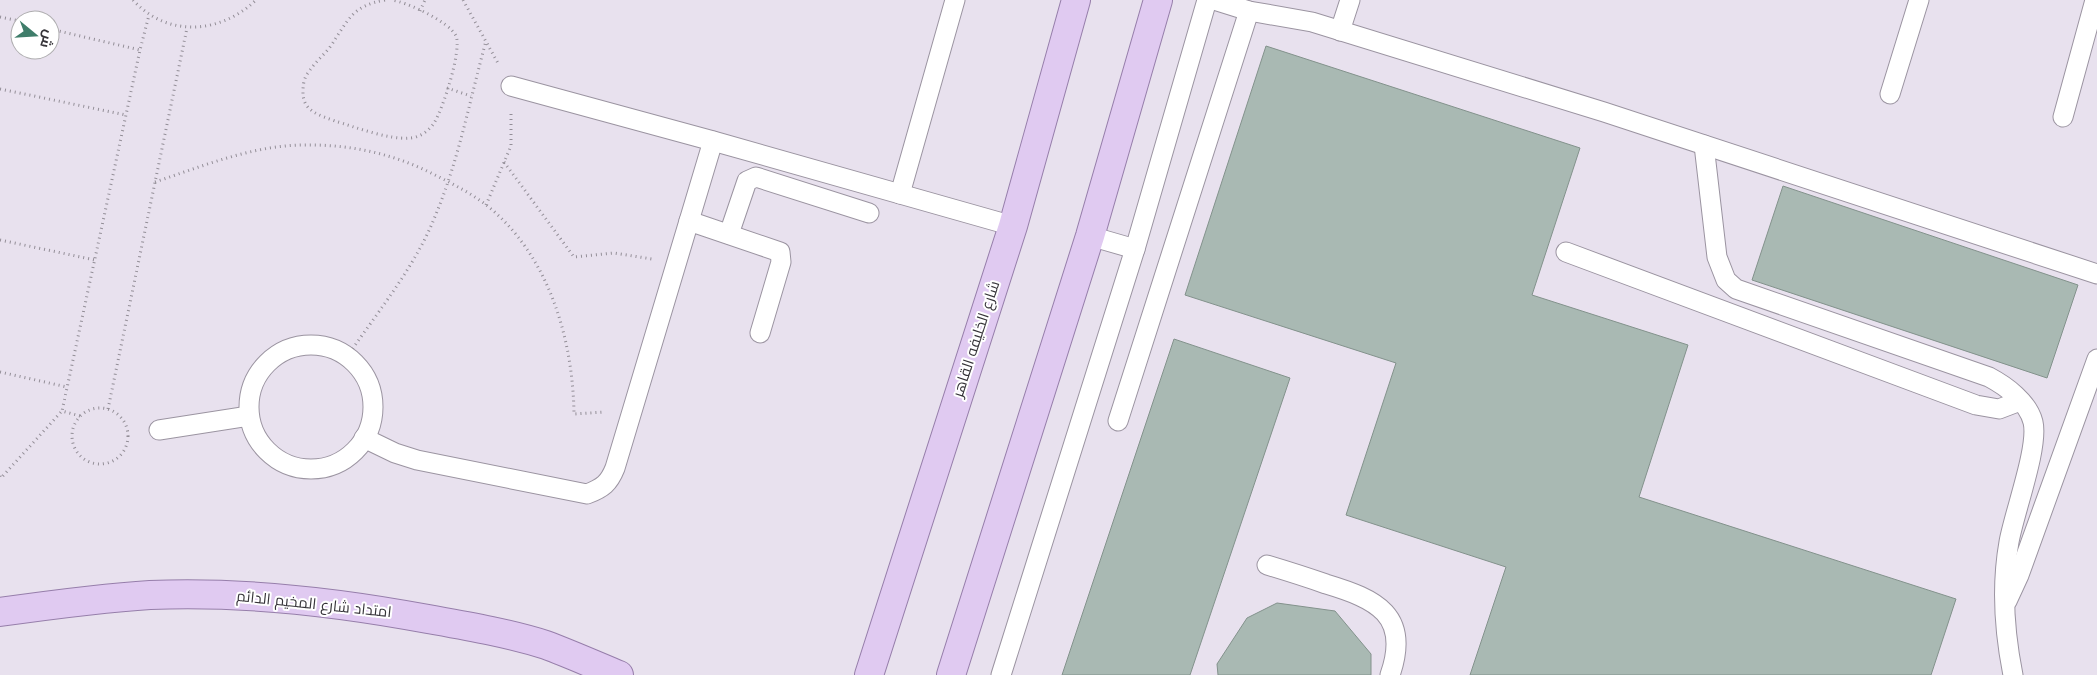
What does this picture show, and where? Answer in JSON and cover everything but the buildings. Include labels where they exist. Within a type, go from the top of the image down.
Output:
[{"type":"main road","name":"شارع الخليفه القاهر","points":[[868,675],[1013,226],[1076,0]]},
{"type":"main road","points":[[952,675],[1090,236],[1158,0]]},
{"type":"main road","name":"امتداد شارع المخيم الدائم","points":[[0,612],[71,602],[150,596],[228,596],[305,601],[386,611],[466,626],[545,645],[619,675]]},
{"type":"lane","points":[[900,194],[955,0]]},
{"type":"lane","points":[[1001,675],[1135,249],[1207,0]]},
{"type":"lane","points":[[1214,0],[1249,11],[1312,22],[1704,145],[2097,274]]},
{"type":"lane","points":[[1340,31],[1350,0]]},
{"type":"lane","points":[[1890,94],[1919,0]]},
{"type":"lane","points":[[2063,117],[2096,0]]},
{"type":"lane","points":[[1118,421],[1249,11]]},
{"type":"lane","points":[[511,86],[1013,226]]},
{"type":"lane","points":[[364,438],[395,453],[417,460],[587,494],[600,489],[610,480],[633,411],[713,141]]},
{"type":"lane","points":[[1704,145],[1717,257],[1726,280],[1736,289],[1989,378],[2011,391],[2033,421],[2035,432],[2009,541],[2003,609],[2013,675]]},
{"type":"lane","points":[[729,234],[747,181],[756,177],[869,213]]},
{"type":"lane","points":[[689,221],[776,249],[781,257],[760,333]]},
{"type":"lane","points":[[1090,236],[1135,249]]},
{"type":"lane","points":[[1566,252],[1987,408],[2010,406],[2020,401]]},
{"type":"lane","points":[[1728,313],[1736,289]]},
{"type":"lane","points":[[1854,360],[1864,334]]},
{"type":"lane","points":[[314,345],[331,349],[347,357],[360,370],[369,385],[372,403],[371,421],[364,438],[354,452],[340,462],[324,468],[307,469],[290,466],[275,458],[263,447],[254,432],[249,416],[250,398],[255,380],[265,366],[279,354],[295,347],[314,345]]},
{"type":"lane","points":[[2003,609],[2019,575],[2097,359]]},
{"type":"lane","points":[[159,430],[249,416]]},
{"type":"lane","points":[[1267,565],[1361,594],[1376,603],[1387,615],[1394,631],[1396,648],[1390,675]]},
{"type":"path","points":[[132,0],[150,15],[168,24],[187,28],[208,27],[227,21],[245,11],[256,0]]},
{"type":"path","points":[[385,0],[364,6],[346,20],[329,48],[306,74],[302,93],[304,102],[309,109],[348,125],[409,138],[426,132],[434,124],[457,52],[456,36],[446,23],[390,0]]},
{"type":"path","points":[[420,11],[425,0]]},
{"type":"path","points":[[463,0],[511,86],[511,146],[486,205]]},
{"type":"path","points":[[0,476],[1,478],[62,411],[140,50],[150,15]]},
{"type":"path","points":[[108,409],[187,28]]},
{"type":"path","points":[[60,30],[140,50]]},
{"type":"path","points":[[347,357],[422,243],[436,215],[448,181],[486,42]]},
{"type":"path","points":[[447,88],[471,96]]},
{"type":"path","points":[[0,89],[126,116]]},
{"type":"path","points":[[155,182],[225,158],[270,147],[301,144],[360,148],[390,156],[448,181],[486,205],[503,220],[529,254],[559,316],[571,365],[574,414],[633,411]]},
{"type":"path","points":[[504,162],[574,257],[604,254],[628,255],[656,260],[675,267]]},
{"type":"path","points":[[0,240],[95,260]]},
{"type":"path","points":[[0,372],[67,388]]},
{"type":"path","points":[[108,409],[118,415],[125,424],[128,434],[127,446],[121,456],[111,463],[100,465],[89,463],[80,457],[73,447],[71,436],[74,425],[80,416],[88,410],[108,409]]},
{"type":"path","points":[[62,411],[80,416]]}]
